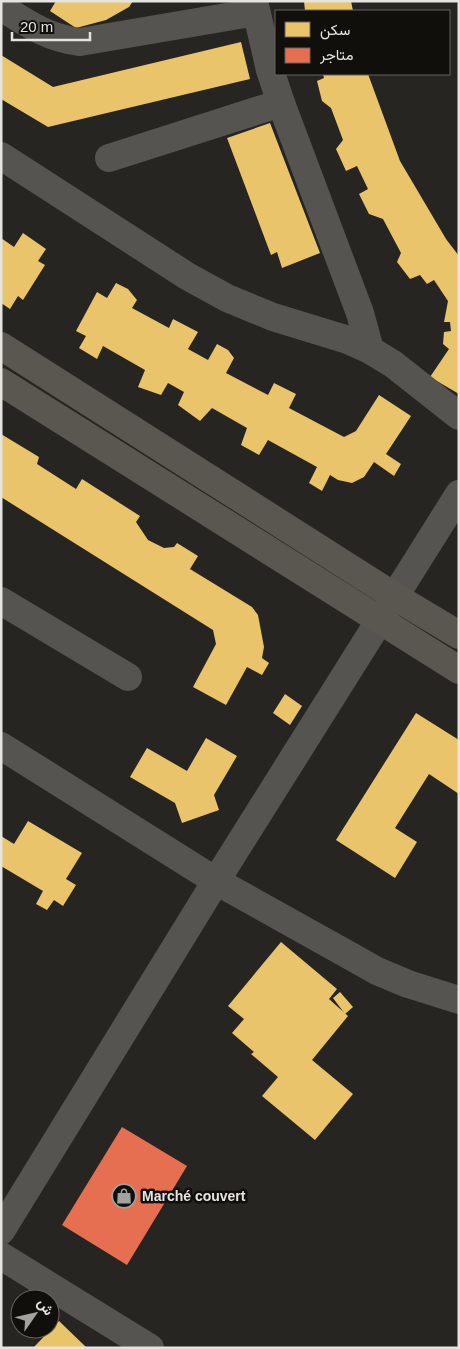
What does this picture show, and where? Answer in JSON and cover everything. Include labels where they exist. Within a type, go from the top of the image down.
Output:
[{"type":"main road","points":[[1,346],[394,596],[459,635]]},
{"type":"main road","points":[[1,382],[459,670]]},
{"type":"street","points":[[1,7],[47,35],[63,40],[80,42],[255,7],[270,70],[281,103],[350,286],[370,350]]},
{"type":"street","points":[[109,158],[281,103]]},
{"type":"street","points":[[1,156],[187,276],[227,298],[273,317],[345,339],[370,350],[393,364],[459,416]]},
{"type":"street","points":[[1,1231],[216,881],[459,494]]},
{"type":"street","points":[[1,601],[128,677]]},
{"type":"street","points":[[1,746],[216,881],[377,971],[408,984],[459,1000]]},
{"type":"street","points":[[1,1256],[150,1348]]},
{"type":"building: سكن","points":[[56,1],[133,1],[129,7],[106,20],[76,28],[50,11]]},
{"type":"building: سكن","points":[[304,1],[351,1],[353,10],[305,10]]},
{"type":"building: سكن","points":[[241,42],[250,79],[48,127],[1,99],[1,55],[53,87]]},
{"type":"building: سكن","points":[[323,75],[368,75],[400,161],[446,239],[459,256],[459,394],[430,377],[449,349],[443,344],[444,332],[451,331],[450,322],[444,322],[448,301],[434,280],[427,284],[420,275],[410,279],[397,262],[401,253],[383,219],[369,214],[359,194],[368,189],[357,166],[346,171],[336,149],[343,140],[331,108],[322,101],[317,81],[324,78]]},
{"type":"building: سكن","points":[[270,123],[320,253],[282,268],[277,252],[271,255],[227,138]]},
{"type":"building: سكن","points":[[23,233],[46,249],[38,261],[45,265],[23,300],[18,296],[10,309],[1,303],[1,238],[14,247]]},
{"type":"building: سكن","points":[[116,283],[128,289],[137,300],[132,308],[169,328],[173,319],[198,332],[188,349],[208,360],[217,344],[228,350],[234,358],[226,373],[268,395],[274,383],[296,394],[289,408],[344,437],[356,431],[379,395],[411,416],[386,454],[401,464],[394,476],[374,462],[364,477],[352,483],[338,480],[330,475],[322,491],[309,483],[317,467],[268,440],[259,455],[241,445],[247,428],[212,408],[200,421],[178,405],[184,392],[168,383],[161,395],[138,387],[145,370],[103,346],[97,359],[79,348],[86,336],[76,331],[97,292],[107,298]]},
{"type":"building: سكن","points":[[1,434],[39,457],[37,464],[76,489],[82,479],[140,516],[136,522],[148,540],[164,548],[174,547],[177,543],[198,556],[190,569],[252,607],[258,615],[264,647],[262,658],[269,663],[262,675],[247,667],[226,705],[193,687],[216,644],[213,630],[1,497]]},
{"type":"building: سكن","points":[[285,694],[302,706],[290,725],[273,713]]},
{"type":"building: سكن","points":[[416,713],[459,740],[459,794],[429,774],[395,828],[417,842],[395,878],[336,840]]},
{"type":"building: سكن","points":[[206,738],[237,756],[214,795],[219,810],[182,823],[175,803],[130,777],[147,748],[187,771]]},
{"type":"building: سكن","points":[[28,821],[82,853],[66,879],[76,885],[63,906],[54,900],[47,910],[36,904],[43,891],[1,866],[1,836],[14,844]]},
{"type":"building: سكن","points":[[281,942],[337,989],[329,999],[348,1016],[312,1060],[353,1094],[315,1140],[262,1096],[278,1077],[251,1054],[254,1052],[232,1033],[244,1019],[228,1006]]},
{"type":"building: سكن","points":[[340,992],[353,1007],[345,1014],[333,998]]},
{"type":"building: سكن","points":[[60,1322],[87,1348],[33,1348],[42,1339],[60,1339]]},
{"type":"building: متاجر","name":"Marché couvert","points":[[122,1127],[187,1166],[127,1265],[62,1225]]},
{"type":"place","name":"Marché couvert","points":[[124,1196]]}]
